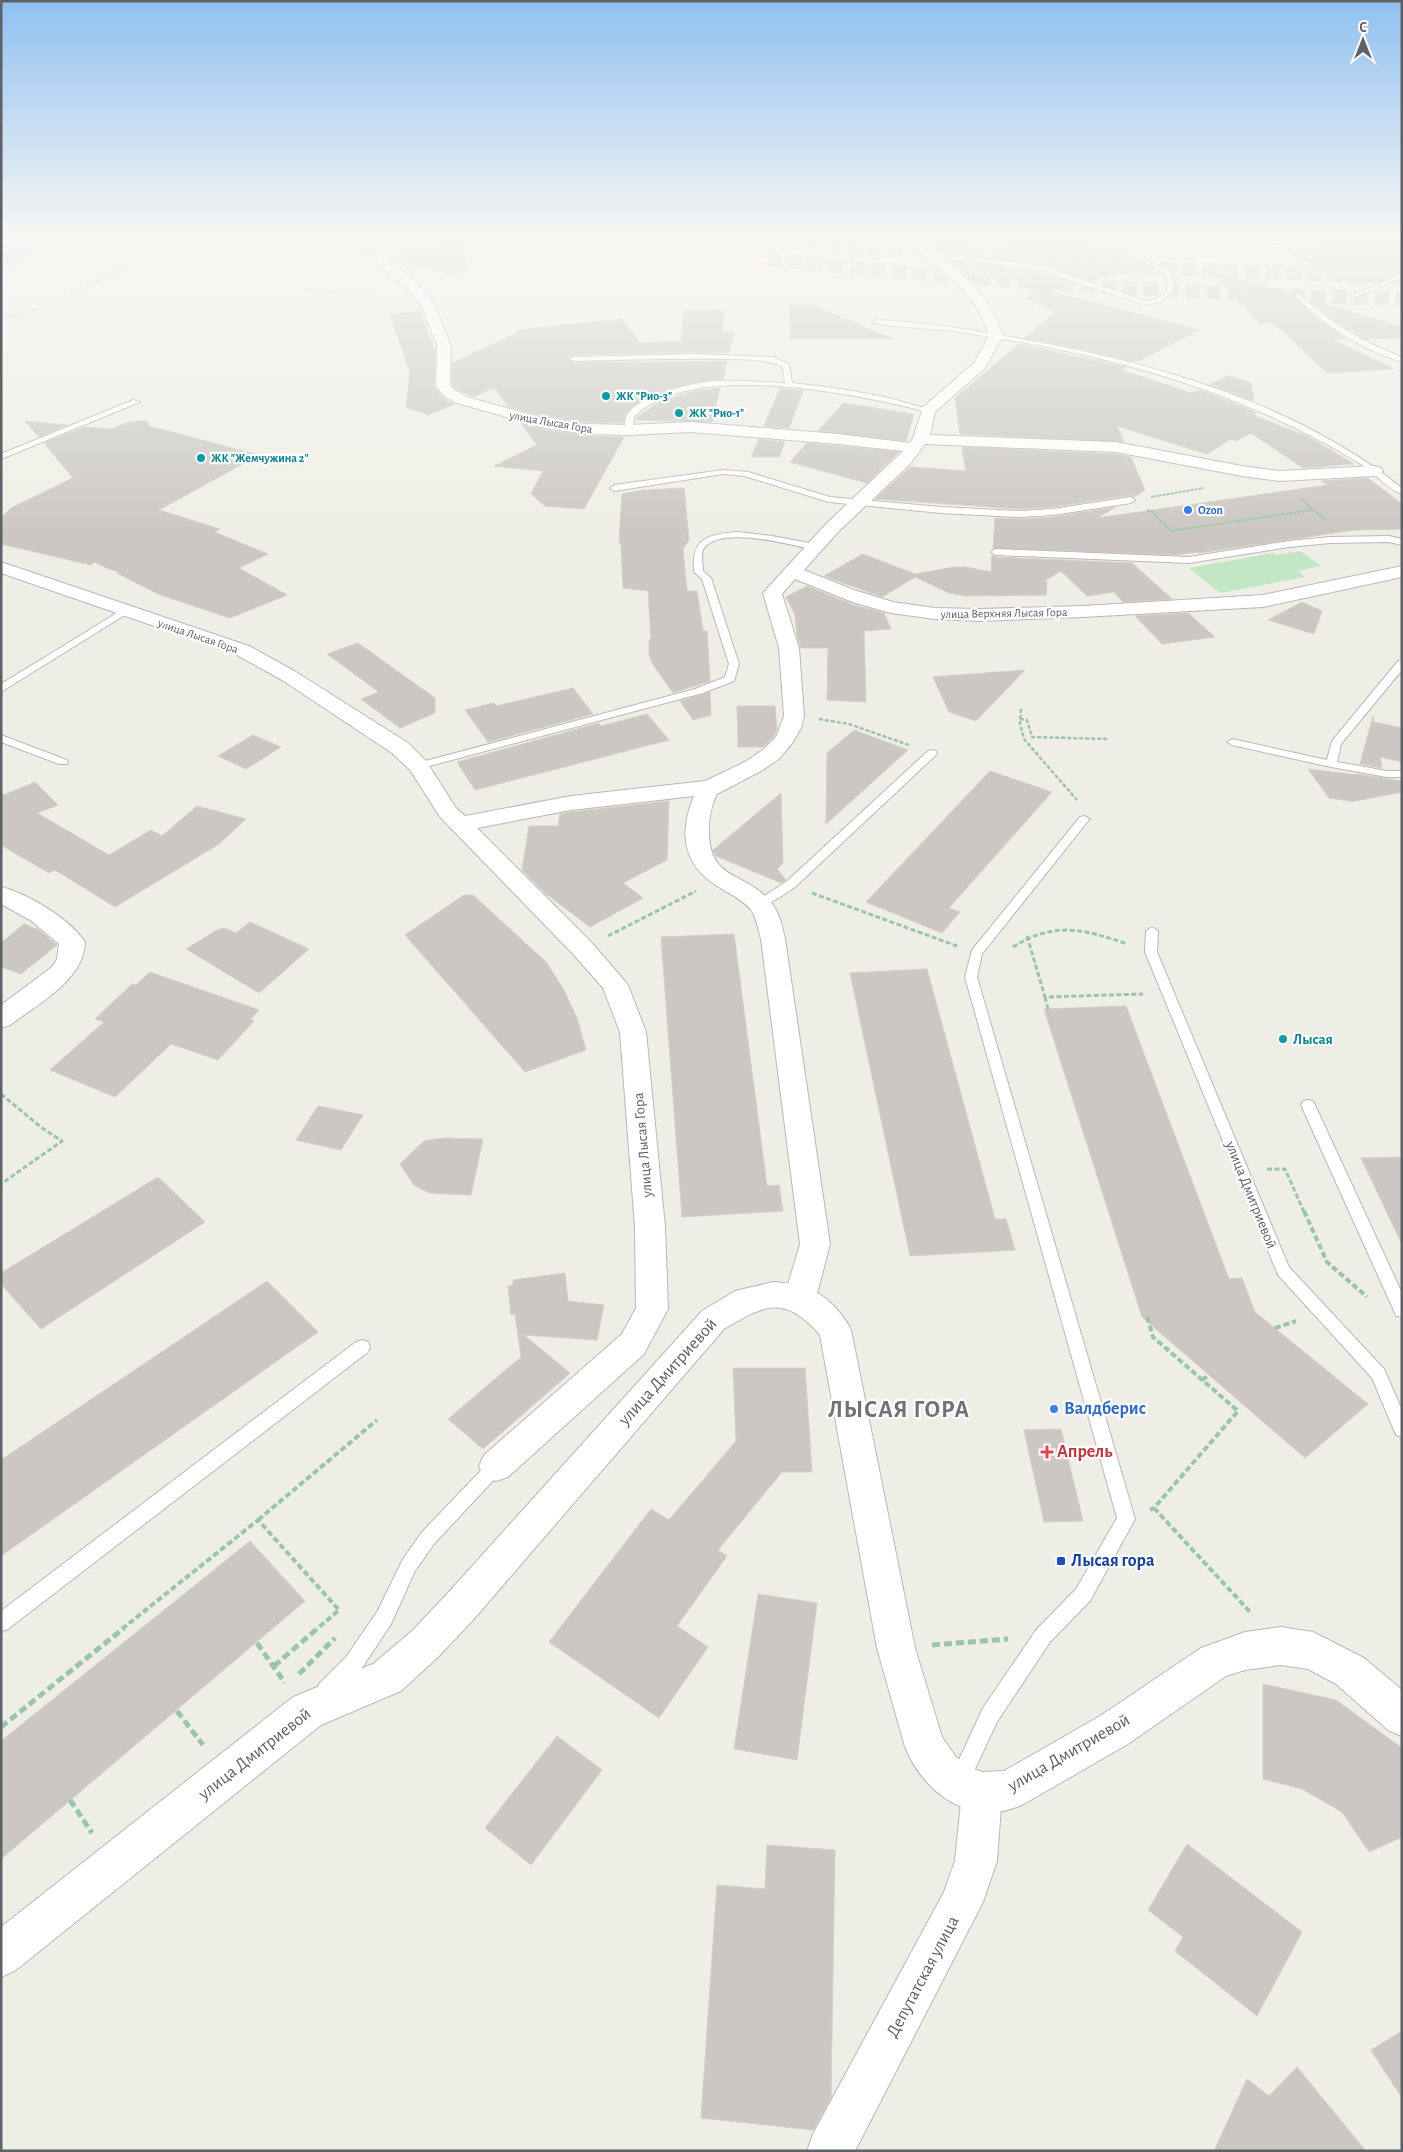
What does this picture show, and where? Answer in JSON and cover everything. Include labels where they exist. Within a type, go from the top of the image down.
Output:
[{"type":"street","name":"улица Лысая Гора","points":[[440,335],[444,346],[443,385],[448,392],[462,400],[545,423],[586,429],[629,430],[690,427],[918,444],[1116,447],[1242,471],[1279,476],[1375,470]]},
{"type":"street","points":[[460,824],[571,803],[711,787],[755,766],[776,750],[787,738],[794,716],[789,648],[772,592],[815,547],[904,461],[918,444],[928,410],[980,365],[996,336]]},
{"type":"street","name":"улица Лысая Гора","points":[[1,567],[242,650],[289,676],[400,748],[418,766],[448,812],[583,949],[615,985],[633,1032],[650,1226],[652,1309],[633,1344],[496,1466]]},
{"type":"street","name":"улица Верхняя Лысая Гора","points":[[791,571],[859,598],[885,605],[924,613],[960,616],[1055,613],[1263,601],[1288,598],[1402,572]]},
{"type":"street","points":[[711,787],[697,823],[699,854],[710,870],[746,892],[760,904],[766,913],[773,939],[815,1244],[800,1298],[819,1312],[835,1330],[896,1648],[925,1747],[942,1771],[970,1788]]},
{"type":"street","points":[[1,894],[21,904],[64,934],[72,942],[72,954],[68,964],[61,973],[1,1019]]},
{"type":"street","name":"улица Дмитриевой","points":[[1,1955],[297,1698],[387,1678],[425,1644],[460,1607],[713,1320],[746,1300],[773,1295],[800,1298]]},
{"type":"street","name":"улица Дмитриевой","points":[[970,1788],[1008,1791],[1114,1730],[1215,1661],[1245,1651],[1281,1646],[1313,1651],[1350,1671],[1402,1716]]},
{"type":"street","name":"Депутатская улица","points":[[830,2151],[962,1902],[976,1861],[970,1788]]},
{"type":"lane","points":[[992,335],[1121,362],[1219,394],[1272,414],[1323,438],[1375,470],[1402,492]]},
{"type":"lane","points":[[1346,335],[1363,345],[1402,360]]},
{"type":"lane","points":[[573,358],[695,356],[768,359],[786,366],[789,385]]},
{"type":"lane","points":[[629,430],[630,416],[641,405],[656,398],[698,385],[715,383],[789,385],[862,394],[928,410]]},
{"type":"lane","points":[[1,457],[136,402]]},
{"type":"lane","points":[[614,488],[723,472],[745,474],[829,499],[859,504],[941,510],[1020,514],[1053,512],[1131,500]]},
{"type":"lane","points":[[418,766],[699,691],[730,679],[734,664],[706,578],[699,572],[698,556],[700,547],[706,540],[716,535],[733,534],[762,537],[815,547]]},
{"type":"lane","points":[[995,552],[1189,560],[1289,544],[1330,540],[1389,539],[1402,542]]},
{"type":"lane","points":[[1,689],[125,611]]},
{"type":"lane","points":[[1331,764],[1336,743],[1402,663]]},
{"type":"lane","points":[[1,738],[63,762]]},
{"type":"lane","points":[[1232,742],[1331,764],[1387,774],[1402,774]]},
{"type":"lane","points":[[760,904],[790,885],[932,753]]},
{"type":"lane","points":[[970,1788],[990,1714],[1043,1636],[1083,1595],[1126,1519],[971,977],[976,954],[1084,819]]},
{"type":"lane","name":"улица Дмитриевой","points":[[1152,931],[1151,952],[1282,1271],[1378,1374],[1402,1430]]},
{"type":"lane","points":[[1308,1105],[1402,1311]]},
{"type":"lane","points":[[1,1622],[362,1347]]},
{"type":"lane","points":[[297,1698],[353,1664],[384,1618],[409,1566],[428,1538],[496,1466]]},
{"type":"path","points":[[1141,511],[1150,510],[1171,530],[1312,510]]},
{"type":"path","points":[[1021,709],[1020,719],[1024,739],[1076,798]]},
{"type":"path","points":[[794,716],[849,724],[932,753]]},
{"type":"path","points":[[1020,719],[1027,720],[1032,737],[1109,739]]},
{"type":"path","points":[[583,949],[721,878]]},
{"type":"path","points":[[790,885],[976,954]]},
{"type":"path","points":[[971,977],[1027,936],[1056,928],[1098,933],[1151,952]]},
{"type":"path","points":[[1027,936],[1048,1009]]},
{"type":"path","points":[[1044,997],[1168,994]]},
{"type":"path","points":[[1,1094],[42,1128],[62,1140],[1,1184]]},
{"type":"path","points":[[1285,1169],[1327,1262],[1372,1301]]},
{"type":"path","points":[[1147,1317],[1153,1337],[1238,1411],[1154,1508],[1281,1646]]},
{"type":"path","points":[[1202,1380],[1209,1375]]},
{"type":"path","points":[[1,1727],[258,1520],[377,1420]]},
{"type":"path","points":[[258,1520],[339,1610],[274,1666]]},
{"type":"path","points":[[896,1648],[1043,1636]]},
{"type":"path","points":[[258,1642],[297,1698]]},
{"type":"path","points":[[177,1710],[193,1732]]},
{"type":"path","points":[[70,1800],[86,1824]]},
{"type":"green space","points":[[1300,551],[1321,566],[1298,571],[1305,577],[1220,593],[1189,568],[1273,553],[1276,555]]},
{"type":"building","points":[[397,335],[429,335],[435,351],[434,386],[442,397],[455,404],[428,415],[406,407],[410,373]]},
{"type":"building","points":[[512,335],[634,335],[640,343],[681,341],[682,335],[734,335],[729,353],[573,355],[567,358],[573,363],[727,361],[723,379],[694,382],[653,394],[632,407],[625,414],[623,423],[586,422],[546,417],[509,407],[494,388],[473,397],[454,388],[452,384],[452,363]]},
{"type":"building","points":[[791,335],[885,335],[894,339],[791,339]]},
{"type":"building","points":[[1028,335],[1188,335],[1137,362],[1025,338]]},
{"type":"building","points":[[1288,335],[1342,335],[1347,339],[1332,339],[1394,369],[1327,373]]},
{"type":"building","points":[[1360,335],[1402,335],[1402,338],[1366,339]]},
{"type":"building","points":[[1019,344],[1126,367],[1122,370],[1191,393],[1200,390],[1255,412],[1255,416],[1309,437],[1354,464],[1303,468],[1251,433],[1236,441],[1231,439],[1207,454],[1117,426],[1124,442],[960,434],[955,398]]},
{"type":"building","points":[[1229,376],[1251,383],[1254,401],[1210,384]]},
{"type":"building","name":"ЖК \"Рио-1\"","points":[[720,388],[712,422],[636,420],[636,418],[661,401],[694,391]]},
{"type":"building","points":[[780,388],[803,391],[789,428],[764,426]]},
{"type":"building","points":[[843,403],[914,414],[906,441],[818,431]]},
{"type":"building","points":[[25,421],[67,425],[39,437]]},
{"type":"building","points":[[147,421],[149,426],[259,455],[159,510],[220,529],[214,532],[268,554],[239,568],[287,595],[230,618],[158,594],[117,573],[120,572],[94,562],[91,565],[1,544],[1,518],[11,508],[73,478],[44,443],[85,427],[112,429],[126,423]]},
{"type":"building","points":[[521,423],[545,430],[586,436],[624,437],[584,509],[545,506],[531,494],[543,471],[494,466],[537,445]]},
{"type":"building","points":[[759,439],[785,442],[779,457],[751,457]]},
{"type":"building","points":[[807,443],[899,452],[867,483],[790,462]]},
{"type":"building","points":[[962,447],[1116,454],[1131,457],[1145,490],[1134,497],[1131,495],[1053,507],[1020,509],[875,499],[910,467],[966,471]]},
{"type":"building","points":[[1368,478],[1402,504],[1402,529],[1354,530],[1178,555],[993,548],[995,518],[1053,517],[1116,507],[1097,518],[1328,485],[1321,481]]},
{"type":"building","points":[[684,488],[689,540],[683,549],[687,591],[697,591],[703,631],[707,631],[710,681],[673,693],[652,663],[649,654],[649,641],[651,639],[648,591],[623,588],[621,543],[619,543],[622,494],[644,490]]},
{"type":"building","points":[[863,554],[915,574],[954,567],[991,572],[992,555],[995,557],[1132,563],[1172,599],[1123,602],[1114,592],[1087,596],[1061,571],[1044,581],[1047,582],[1046,595],[967,596],[949,593],[915,577],[882,597],[824,576]]},
{"type":"building","points":[[807,586],[854,605],[884,613],[891,629],[864,631],[866,702],[827,700],[828,648],[801,648],[797,635],[795,615],[786,597]]},
{"type":"building","points":[[1302,602],[1322,611],[1314,634],[1268,620]]},
{"type":"building","points":[[1188,613],[1215,637],[1162,644],[1135,616]]},
{"type":"building","points":[[358,643],[435,698],[435,713],[400,728],[361,699],[379,692],[327,654]]},
{"type":"building","points":[[1025,670],[976,721],[949,712],[933,677]]},
{"type":"building","points":[[573,688],[593,714],[488,742],[465,710],[494,703],[496,706]]},
{"type":"building","points":[[710,692],[711,715],[693,720],[680,701]]},
{"type":"building","points":[[737,706],[775,706],[777,729],[774,736],[763,747],[738,747]]},
{"type":"building","points":[[647,714],[669,740],[475,790],[457,762],[599,723],[601,726]]},
{"type":"building","points":[[1373,716],[1374,722],[1402,728],[1402,762],[1380,757],[1382,768],[1360,764]]},
{"type":"building","points":[[854,730],[908,750],[826,824],[827,753]]},
{"type":"building","points":[[253,735],[281,747],[246,769],[218,756]]},
{"type":"building","points":[[1308,769],[1402,781],[1402,792],[1350,802],[1329,798]]},
{"type":"building","points":[[990,771],[1052,792],[949,908],[960,912],[942,933],[866,902]]},
{"type":"building","points":[[35,782],[58,805],[37,813],[109,855],[151,830],[162,836],[197,806],[246,819],[219,844],[115,907],[55,870],[49,873],[1,845],[1,793],[4,795]]},
{"type":"building","points":[[781,793],[783,863],[777,869],[786,880],[781,883],[716,856],[713,850]]},
{"type":"building","points":[[669,801],[667,860],[623,883],[643,898],[590,927],[545,893],[522,870],[529,826],[558,826],[560,814],[571,812]]},
{"type":"building","points":[[464,895],[473,895],[546,962],[564,990],[577,1018],[586,1050],[525,1072],[405,935]]},
{"type":"building","points":[[250,922],[309,949],[259,993],[186,949],[217,930],[224,928],[236,933]]},
{"type":"building","points":[[24,924],[39,930],[57,945],[21,974],[1,967],[1,943]]},
{"type":"building","points":[[734,934],[767,1186],[779,1185],[783,1211],[682,1217],[661,937]]},
{"type":"building","points":[[927,969],[995,1219],[1006,1219],[1015,1250],[910,1256],[850,973]]},
{"type":"building","points":[[150,972],[259,1010],[250,1020],[254,1021],[218,1060],[171,1044],[115,1097],[50,1070],[104,1022],[95,1019],[132,984],[136,985]]},
{"type":"building","points":[[1126,1006],[1229,1279],[1242,1278],[1255,1312],[1368,1404],[1305,1458],[1142,1317],[1044,1009]]},
{"type":"building","points":[[318,1106],[363,1115],[341,1150],[296,1140]]},
{"type":"building","points":[[443,1138],[483,1139],[471,1195],[429,1193],[414,1185],[400,1164],[424,1141]]},
{"type":"building","points":[[1402,1157],[1402,1244],[1361,1158]]},
{"type":"building","points":[[158,1177],[205,1222],[41,1329],[1,1284],[1,1273]]},
{"type":"building","points":[[565,1273],[568,1301],[604,1305],[597,1340],[524,1335],[570,1373],[483,1449],[448,1419],[521,1357],[515,1314],[511,1315],[508,1286],[513,1285],[513,1280]]},
{"type":"building","points":[[267,1281],[318,1332],[1,1556],[1,1460]]},
{"type":"building","points":[[733,1368],[805,1368],[812,1472],[782,1472],[718,1550],[727,1556],[677,1626],[708,1647],[659,1718],[549,1642],[651,1509],[669,1520],[736,1441]]},
{"type":"building","points":[[1061,1429],[1083,1521],[1044,1522],[1024,1430]]},
{"type":"building","points":[[250,1541],[305,1601],[1,1859],[1,1741]]},
{"type":"building","points":[[758,1594],[817,1603],[797,1760],[734,1749]]},
{"type":"building","points":[[1263,1684],[1336,1700],[1402,1748],[1402,1837],[1369,1852],[1342,1812],[1302,1789],[1263,1779]]},
{"type":"building","points":[[557,1736],[602,1770],[531,1865],[485,1828]]},
{"type":"building","points":[[1187,1844],[1302,1932],[1257,2016],[1175,1951],[1183,1937],[1148,1910]]},
{"type":"building","points":[[767,1845],[835,1850],[831,2098],[813,2130],[701,2118],[717,1885],[765,1889]]},
{"type":"building","points":[[1402,2031],[1402,2098],[1371,2050]]},
{"type":"building","points":[[1297,2067],[1366,2151],[1214,2151],[1247,2079],[1269,2096]]},
{"type":"place","name":"ЖК \"Рио-3\"","points":[[606,396]]},
{"type":"place","name":"ЖК \"Рио-1\"","points":[[679,413]]},
{"type":"place","name":"ЖК \"Жемчужина 2\"","points":[[201,458]]},
{"type":"place","name":"Ozon","points":[[1188,510]]},
{"type":"place","name":"Лысая","points":[[1283,1039]]},
{"type":"place","name":"Валдберис","points":[[1054,1409]]},
{"type":"place","name":"Апрель","points":[[1047,1452]]},
{"type":"place","name":"Лысая гора","points":[[1061,1561]]},
{"type":"district","name":"ЛЫСАЯ ГОРА","points":[[899,1410]]}]
